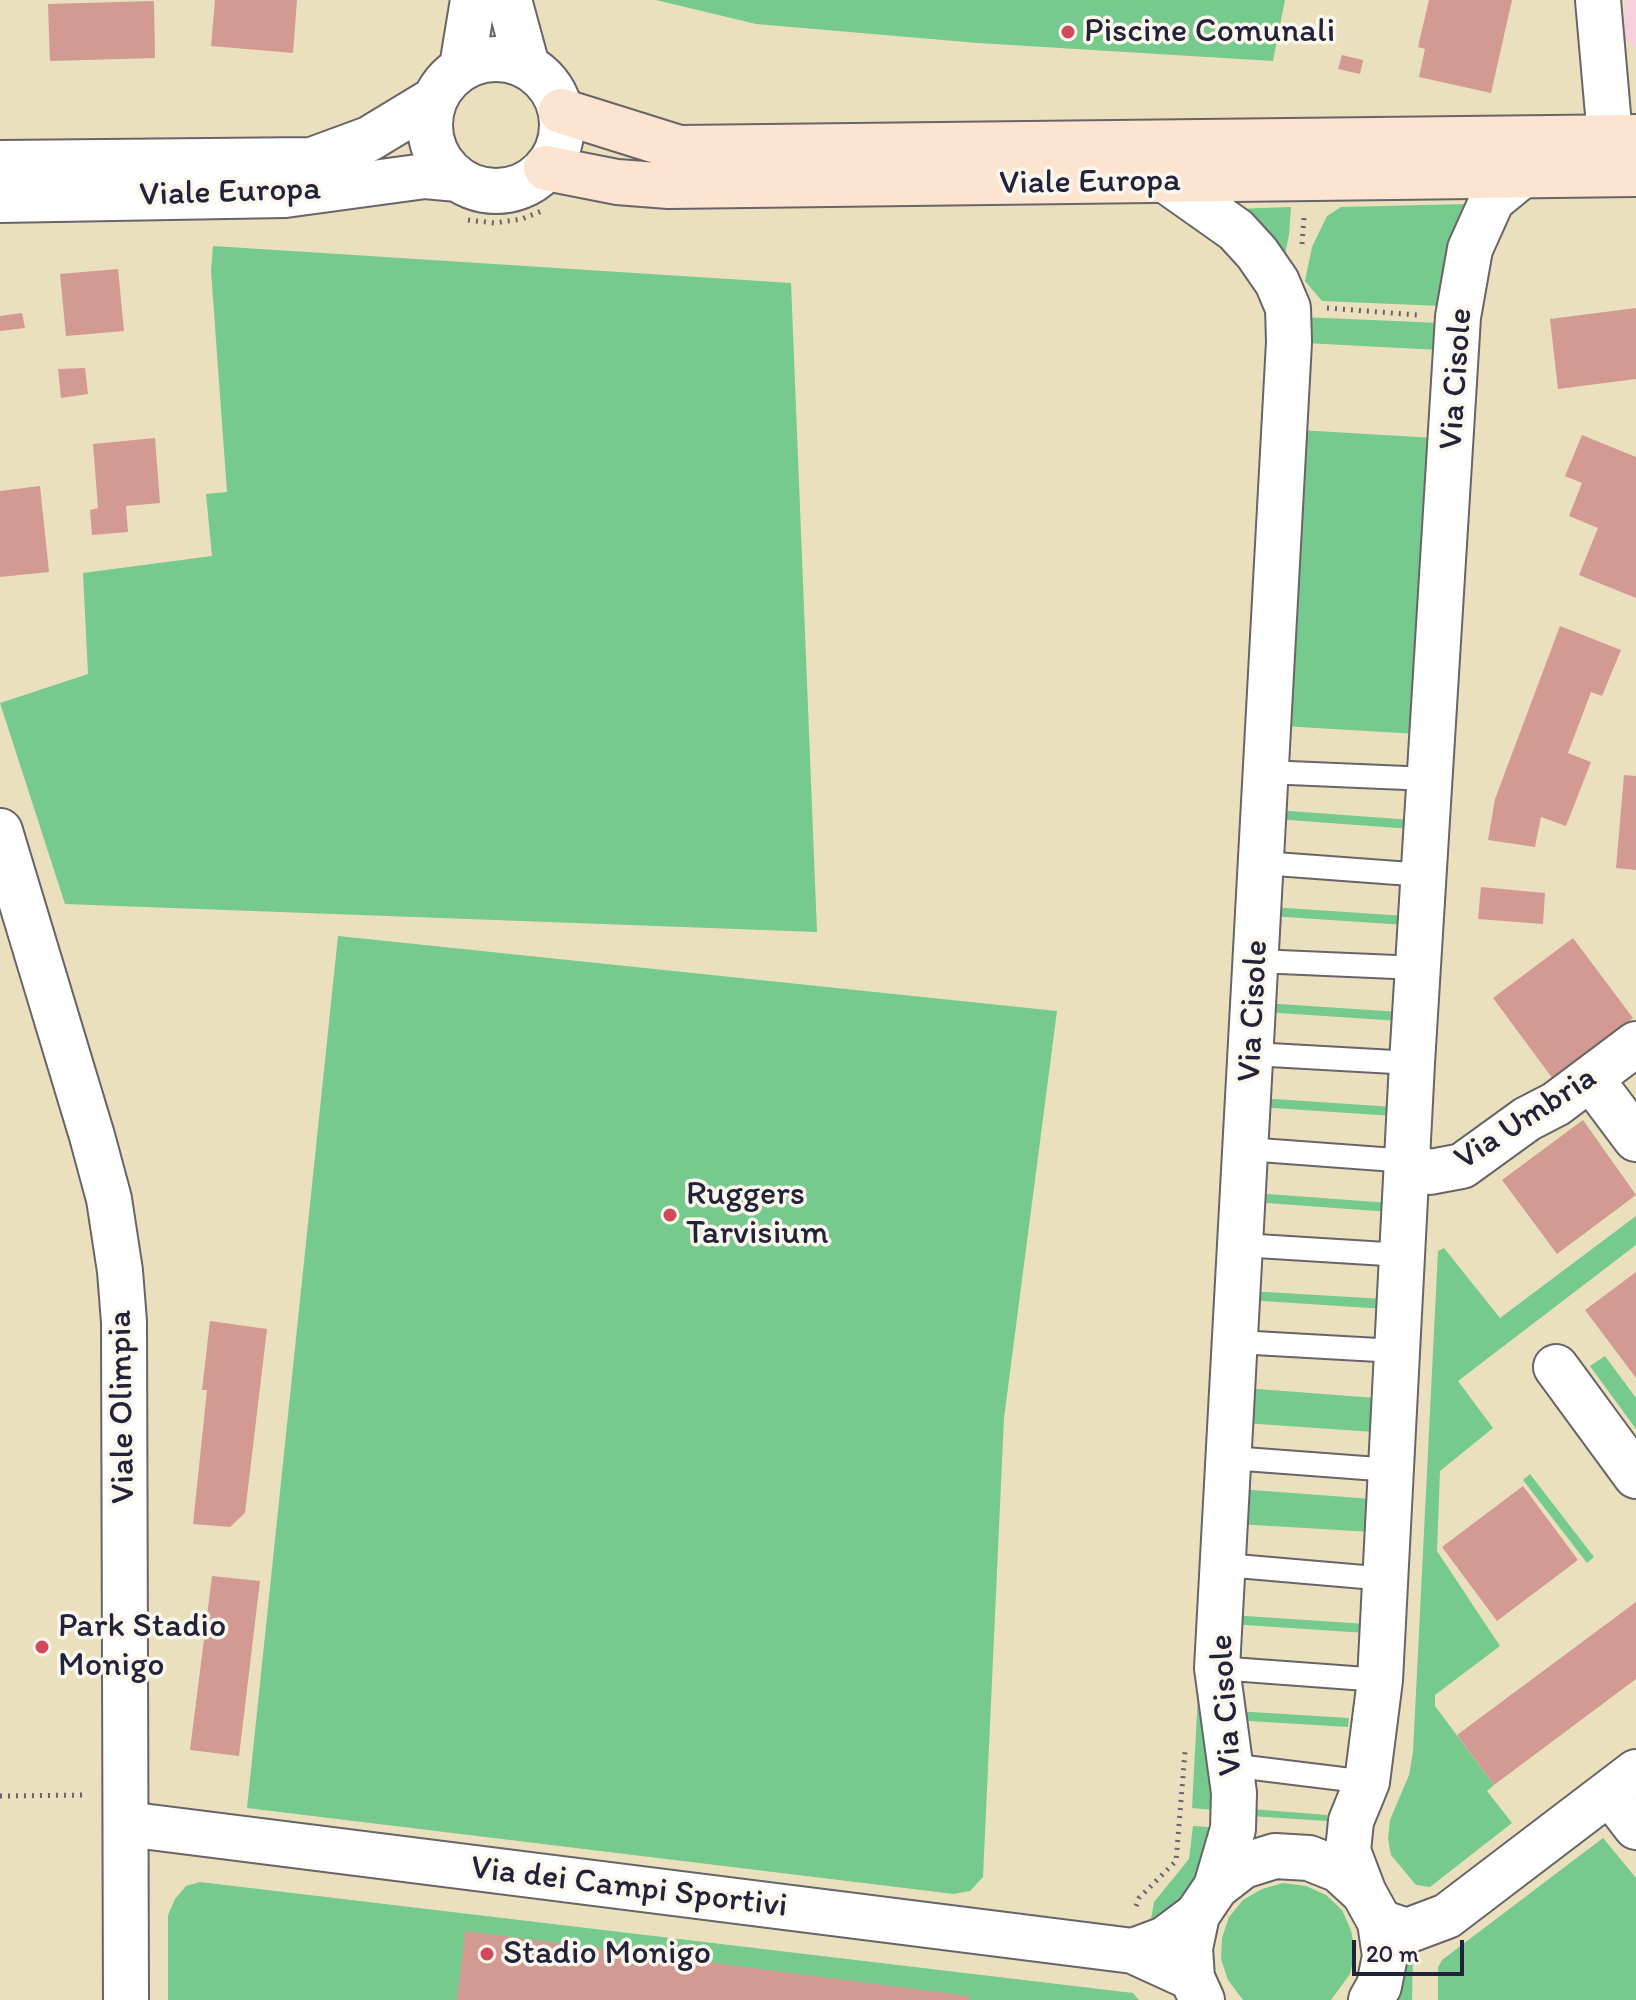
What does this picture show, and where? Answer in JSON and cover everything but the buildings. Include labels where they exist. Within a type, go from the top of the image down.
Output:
[{"type":"main road","name":"Viale Europa","points":[[561,111],[679,148],[1623,137]]},
{"type":"main road","name":"Viale Europa","points":[[546,168],[617,182],[669,186],[1636,174]]},
{"type":"street","points":[[458,179],[442,163],[432,143],[430,121],[449,83],[473,0]]},
{"type":"street","points":[[509,0],[527,66],[548,85],[561,111],[562,131],[557,151],[546,168]]},
{"type":"street","points":[[1598,0],[1623,137]]},
{"type":"street","name":"Viale Europa","points":[[0,163],[312,160],[369,139],[483,59],[506,59],[527,66]]},
{"type":"street","name":"Viale Europa","points":[[0,200],[285,195],[425,176],[458,179],[494,191],[514,188],[546,168]]},
{"type":"street","name":"Via Cisole","points":[[1377,1987],[1385,1956],[1388,1914],[1348,1851],[1351,1821],[1367,1782],[1380,1680],[1412,1063],[1458,317],[1470,249],[1492,200],[1525,173]]},
{"type":"street","name":"Via Cisole","points":[[1168,182],[1236,230],[1277,282],[1288,308],[1288,385],[1217,1668],[1234,1793],[1233,1829],[1190,1948],[1197,1989]]},
{"type":"street","name":"Viale Olimpia","points":[[0,831],[92,1136],[109,1199],[120,1271],[124,1322],[126,2000]]},
{"type":"street","name":"Via Umbria","points":[[1409,1165],[1430,1172],[1462,1166],[1591,1079],[1636,1044]]},
{"type":"street","points":[[1591,1079],[1636,1139]]},
{"type":"street","points":[[1556,1367],[1636,1476]]},
{"type":"street","points":[[1207,1901],[1243,1866],[1275,1856],[1309,1858],[1339,1870],[1388,1914],[1447,1916],[1623,1782],[1636,1827]]},
{"type":"street","name":"Via dei Campi Sportivi","points":[[126,1824],[1133,1951],[1197,1989]]},
{"type":"street","name":"Via dei Campi Sportivi","points":[[1133,1951],[1165,1939],[1207,1901]]},
{"type":"lane","points":[[1266,772],[1429,779]]},
{"type":"lane","points":[[1262,863],[1424,875]]},
{"type":"lane","points":[[1257,961],[1418,968]]},
{"type":"lane","points":[[1252,1054],[1412,1063]]},
{"type":"lane","points":[[1246,1149],[1395,1160],[1409,1165]]},
{"type":"lane","points":[[1241,1245],[1402,1255]]},
{"type":"lane","points":[[1237,1342],[1396,1351]]},
{"type":"lane","points":[[1231,1458],[1391,1470]]},
{"type":"lane","points":[[1225,1565],[1387,1579]]},
{"type":"lane","points":[[1217,1668],[1380,1680]]},
{"type":"lane","points":[[1229,1765],[1367,1782]]},
{"type":"path","points":[[1316,307],[1426,316]]},
{"type":"path","points":[[0,1796],[92,1795]]},
{"type":"shaded area","points":[[1625,0],[1636,0],[1636,48],[1624,38]]},
{"type":"green space","name":"Piscine Comunali","points":[[656,0],[1285,0],[1273,61],[978,43],[756,24]]},
{"type":"green space","points":[[1466,204],[1441,306],[1322,301],[1305,281],[1312,247],[1327,216],[1341,207]]},
{"type":"green space","points":[[1291,207],[1285,254],[1280,256],[1233,209]]},
{"type":"green space","points":[[213,246],[791,283],[817,932],[65,904],[0,703],[88,674],[83,573],[212,556],[206,494],[227,492],[211,271]]},
{"type":"green space","points":[[1302,317],[1441,323],[1439,350],[1305,343]]},
{"type":"green space","points":[[1299,430],[1435,438],[1418,734],[1282,726]]},
{"type":"green space","points":[[1276,810],[1412,820],[1412,829],[1275,819]]},
{"type":"green space","points":[[1271,907],[1406,916],[1406,925],[1270,916]]},
{"type":"green space","name":"Ruggers Tarvisium","points":[[338,936],[1057,1011],[1004,1418],[983,1877],[970,1891],[954,1894],[247,1808]]},
{"type":"green space","points":[[1264,1003],[1400,1012],[1400,1021],[1264,1012]]},
{"type":"green space","points":[[1259,1098],[1394,1107],[1394,1116],[1258,1107]]},
{"type":"green space","points":[[1254,1193],[1390,1203],[1390,1212],[1253,1202]]},
{"type":"green space","points":[[1636,1216],[1636,1245],[1458,1381],[1493,1428],[1440,1471],[1437,1551],[1500,1646],[1435,1695],[1435,1706],[1494,1785],[1487,1791],[1512,1823],[1430,1887],[1416,1885],[1391,1855],[1388,1839],[1390,1820],[1409,1775],[1413,1752],[1438,1251],[1444,1248],[1500,1318]]},
{"type":"green space","points":[[1249,1291],[1384,1299],[1385,1309],[1248,1300]]},
{"type":"green space","points":[[1605,1356],[1636,1398],[1636,1429],[1590,1366]]},
{"type":"green space","points":[[1244,1388],[1376,1398],[1375,1432],[1243,1423]]},
{"type":"green space","points":[[1530,1474],[1594,1557],[1587,1563],[1523,1480]]},
{"type":"green space","points":[[1239,1489],[1372,1499],[1371,1532],[1238,1524]]},
{"type":"green space","points":[[1231,1615],[1366,1624],[1366,1633],[1230,1624]]},
{"type":"green space","points":[[1202,1618],[1223,1811],[1192,1808]]},
{"type":"green space","points":[[1236,1711],[1349,1718],[1348,1727],[1249,1721],[1236,1720]]},
{"type":"green space","points":[[1251,1809],[1327,1815],[1327,1821],[1250,1816]]},
{"type":"green space","points":[[1193,1826],[1221,1828],[1218,1848],[1179,1904],[1151,1919],[1154,1902],[1189,1859]]},
{"type":"green space","points":[[1603,1838],[1636,1878],[1636,2000],[1438,2000],[1438,1967],[1442,1960]]},
{"type":"green space","name":"Stadio Monigo","points":[[200,1882],[1133,1993],[1139,2000],[168,2000],[168,1915],[175,1899],[186,1886]]},
{"type":"green space","points":[[1283,1883],[1306,1886],[1326,1895],[1342,1910],[1351,1930],[1355,1952],[1350,1974],[1331,2000],[1243,2000],[1228,1980],[1221,1959],[1222,1938],[1229,1917],[1243,1900],[1262,1889]]},
{"type":"green space","points":[[1413,1954],[1412,2000],[1385,2000],[1396,1973]]},
{"type":"place","name":"Piscine Comunali","points":[[1068,32]]},
{"type":"place","name":"Ruggers Tarvisium","points":[[670,1215]]},
{"type":"place","name":"Park Stadio Monigo","points":[[42,1647]]},
{"type":"place","name":"Stadio Monigo","points":[[487,1954]]}]
